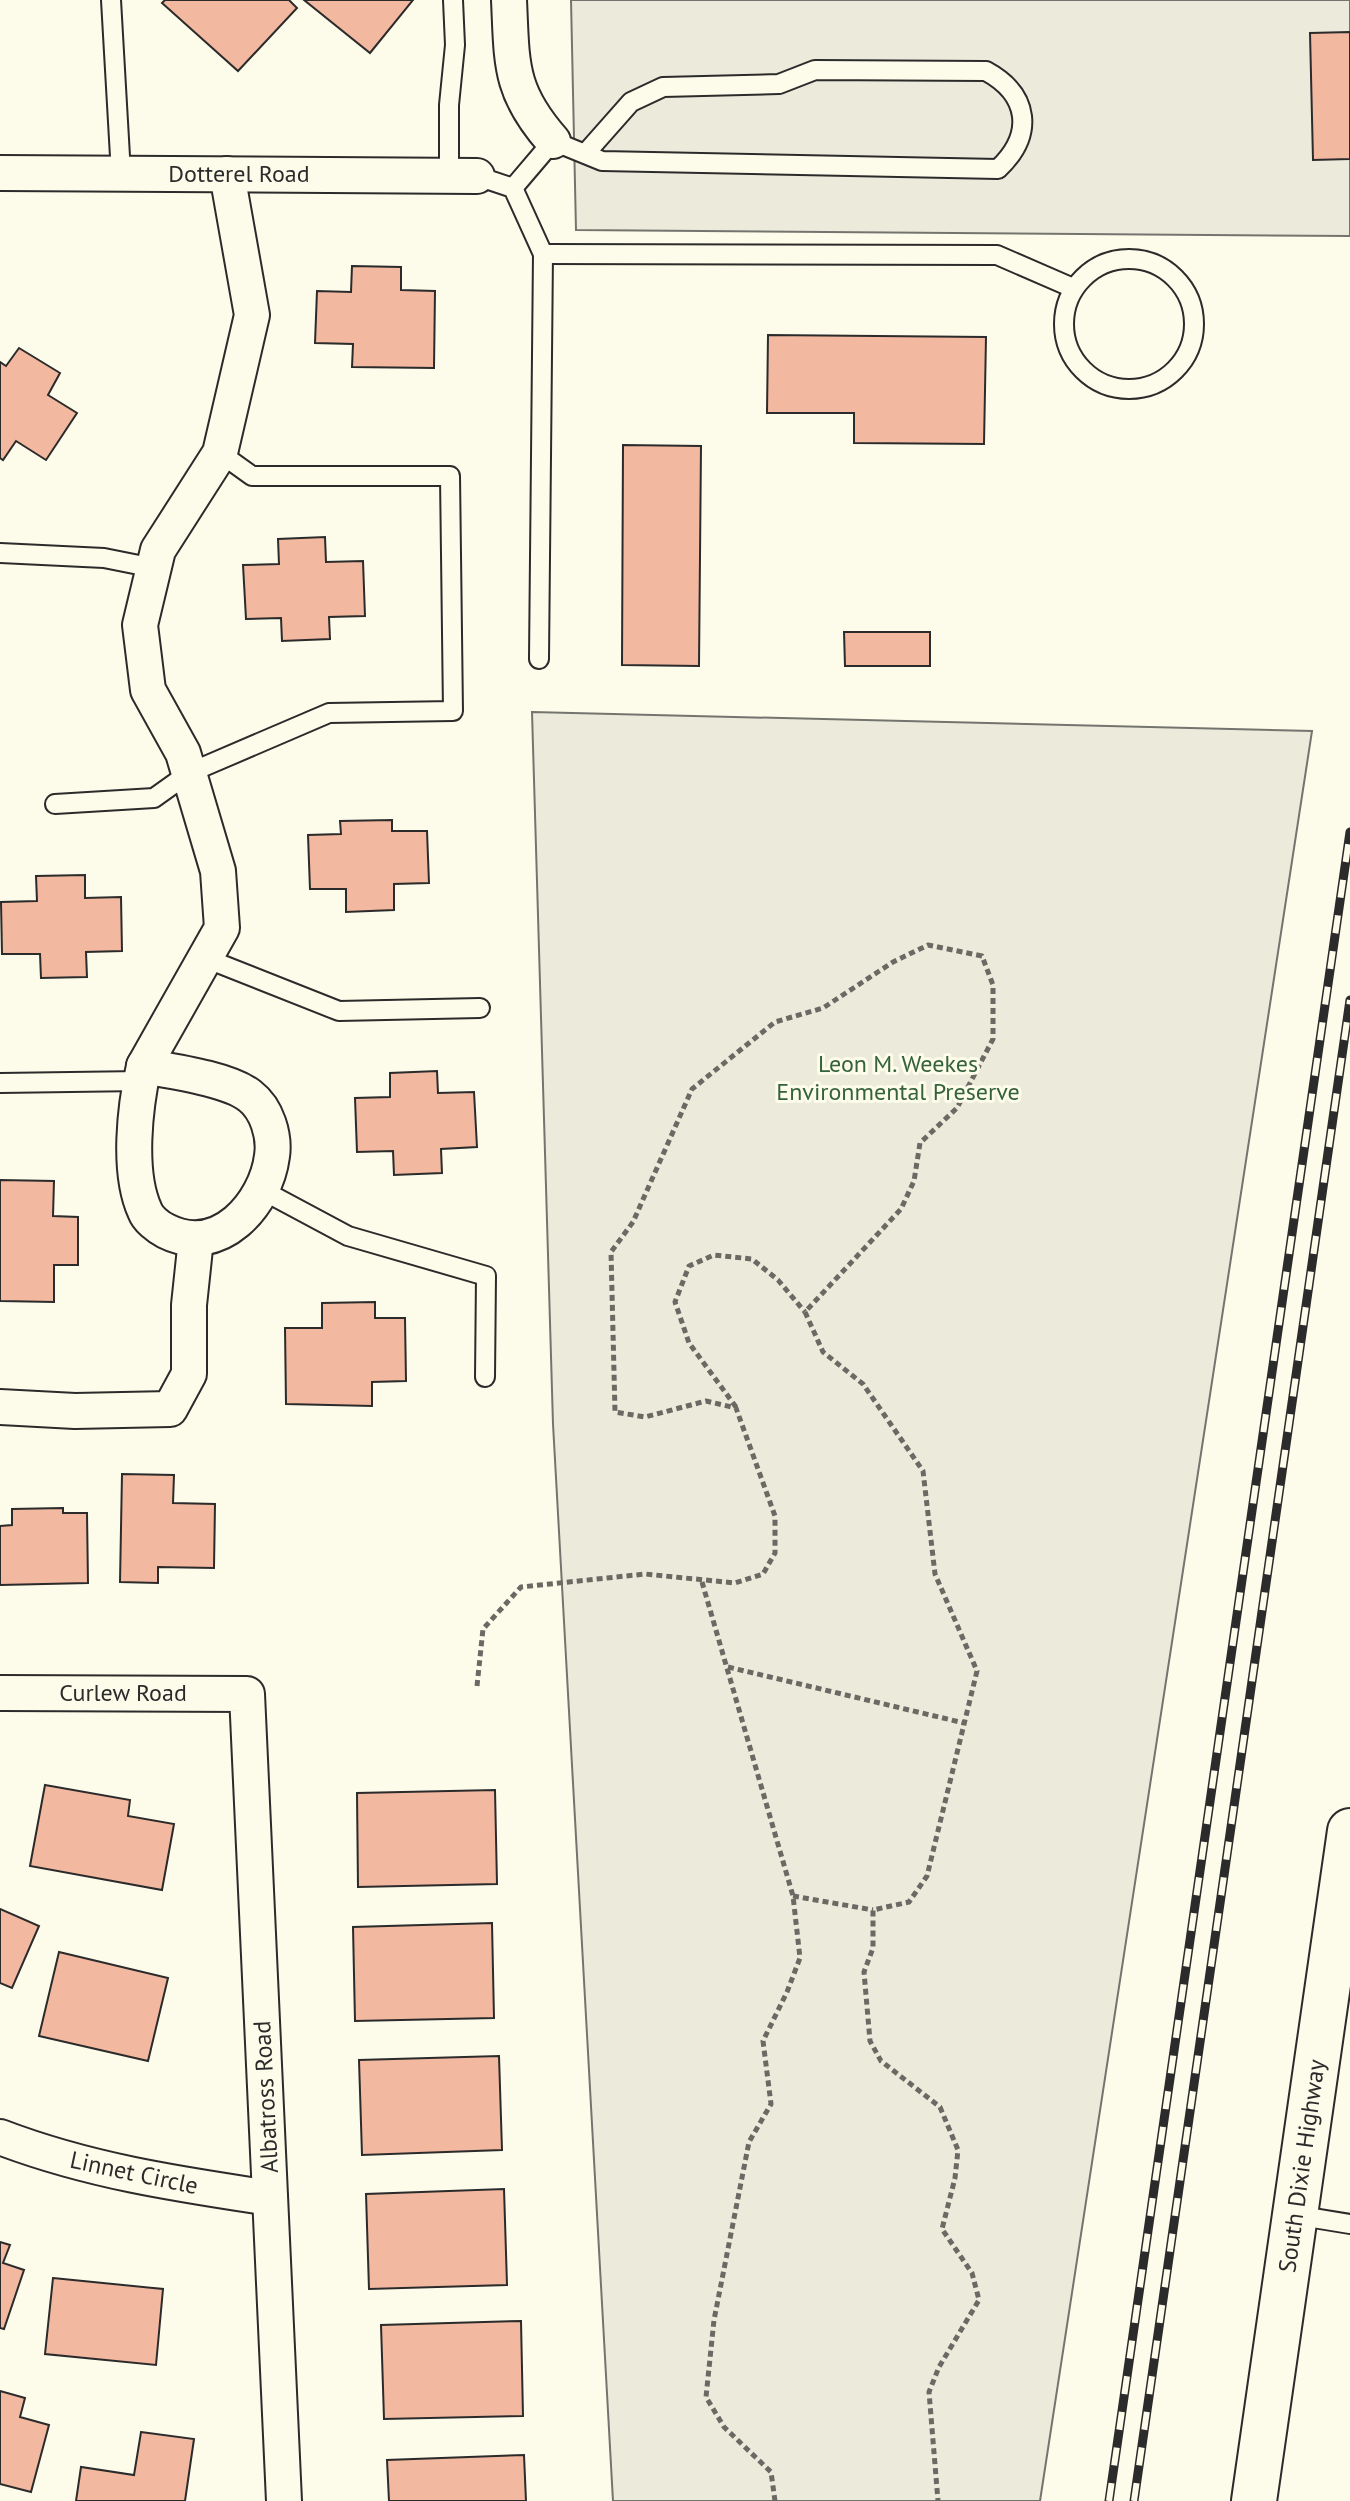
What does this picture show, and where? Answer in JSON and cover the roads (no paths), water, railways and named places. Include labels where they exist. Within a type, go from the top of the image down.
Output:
[{"type":"street","points":[[509,0],[511,55],[517,87],[532,117],[553,141]]},
{"type":"street","name":"Dotterel Road","points":[[0,173],[463,176]]},
{"type":"street","points":[[143,1074],[221,1083],[249,1095],[265,1115],[274,1143],[270,1174],[256,1202],[233,1225],[216,1235],[196,1239],[176,1236],[159,1227],[145,1212],[137,1179],[134,1136],[136,1098],[143,1074],[222,928],[218,871],[183,753],[148,690],[140,625],[158,550],[220,453],[252,315],[227,174]]},
{"type":"street","points":[[0,1407],[75,1411],[170,1409],[189,1374],[189,1305],[196,1239]]},
{"type":"street","name":"Curlew Road","points":[[0,1693],[247,1694]]},
{"type":"street","name":"Albatross Road","points":[[247,1694],[284,2501]]},
{"type":"street","name":"South Dixie Highway","points":[[1254,2501],[1350,1831]]},
{"type":"street","name":"Linnet Circle","points":[[0,2137],[49,2155],[144,2179],[270,2198]]},
{"type":"lane","points":[[111,0],[121,174]]},
{"type":"lane","points":[[453,0],[455,45],[449,105],[463,176],[513,188]]},
{"type":"lane","points":[[513,188],[553,141],[602,161],[998,169],[1011,157],[1019,142],[1022,125],[1020,107],[1013,92],[1001,79],[986,71],[815,70],[779,84],[663,87],[631,102],[585,154]]},
{"type":"lane","points":[[513,188],[543,254],[539,659]]},
{"type":"lane","points":[[543,254],[997,255],[1073,288]]},
{"type":"lane","points":[[1120,259],[1138,259],[1156,264],[1172,275],[1184,289],[1192,306],[1194,324],[1184,360],[1156,384],[1138,389],[1119,389],[1085,373],[1073,359],[1063,324],[1073,288],[1086,274],[1102,264],[1120,259]]},
{"type":"lane","points":[[55,804],[154,798],[189,773],[329,713],[453,711],[450,476],[252,476],[220,453]]},
{"type":"lane","points":[[0,553],[104,558],[154,568]]},
{"type":"lane","points":[[205,958],[339,1011],[480,1008]]},
{"type":"lane","points":[[0,1083],[143,1074]]},
{"type":"lane","points":[[262,1190],[348,1236],[486,1276],[485,1377]]},
{"type":"lane","points":[[1295,2215],[1350,2224]]},
{"type":"railway","points":[[1109,2501],[1350,832]]},
{"type":"railway","points":[[1134,2501],[1350,1000]]},
{"type":"park label","name":"Leon M. Weekes Environmental Preserve","points":[[898,1078]]}]
